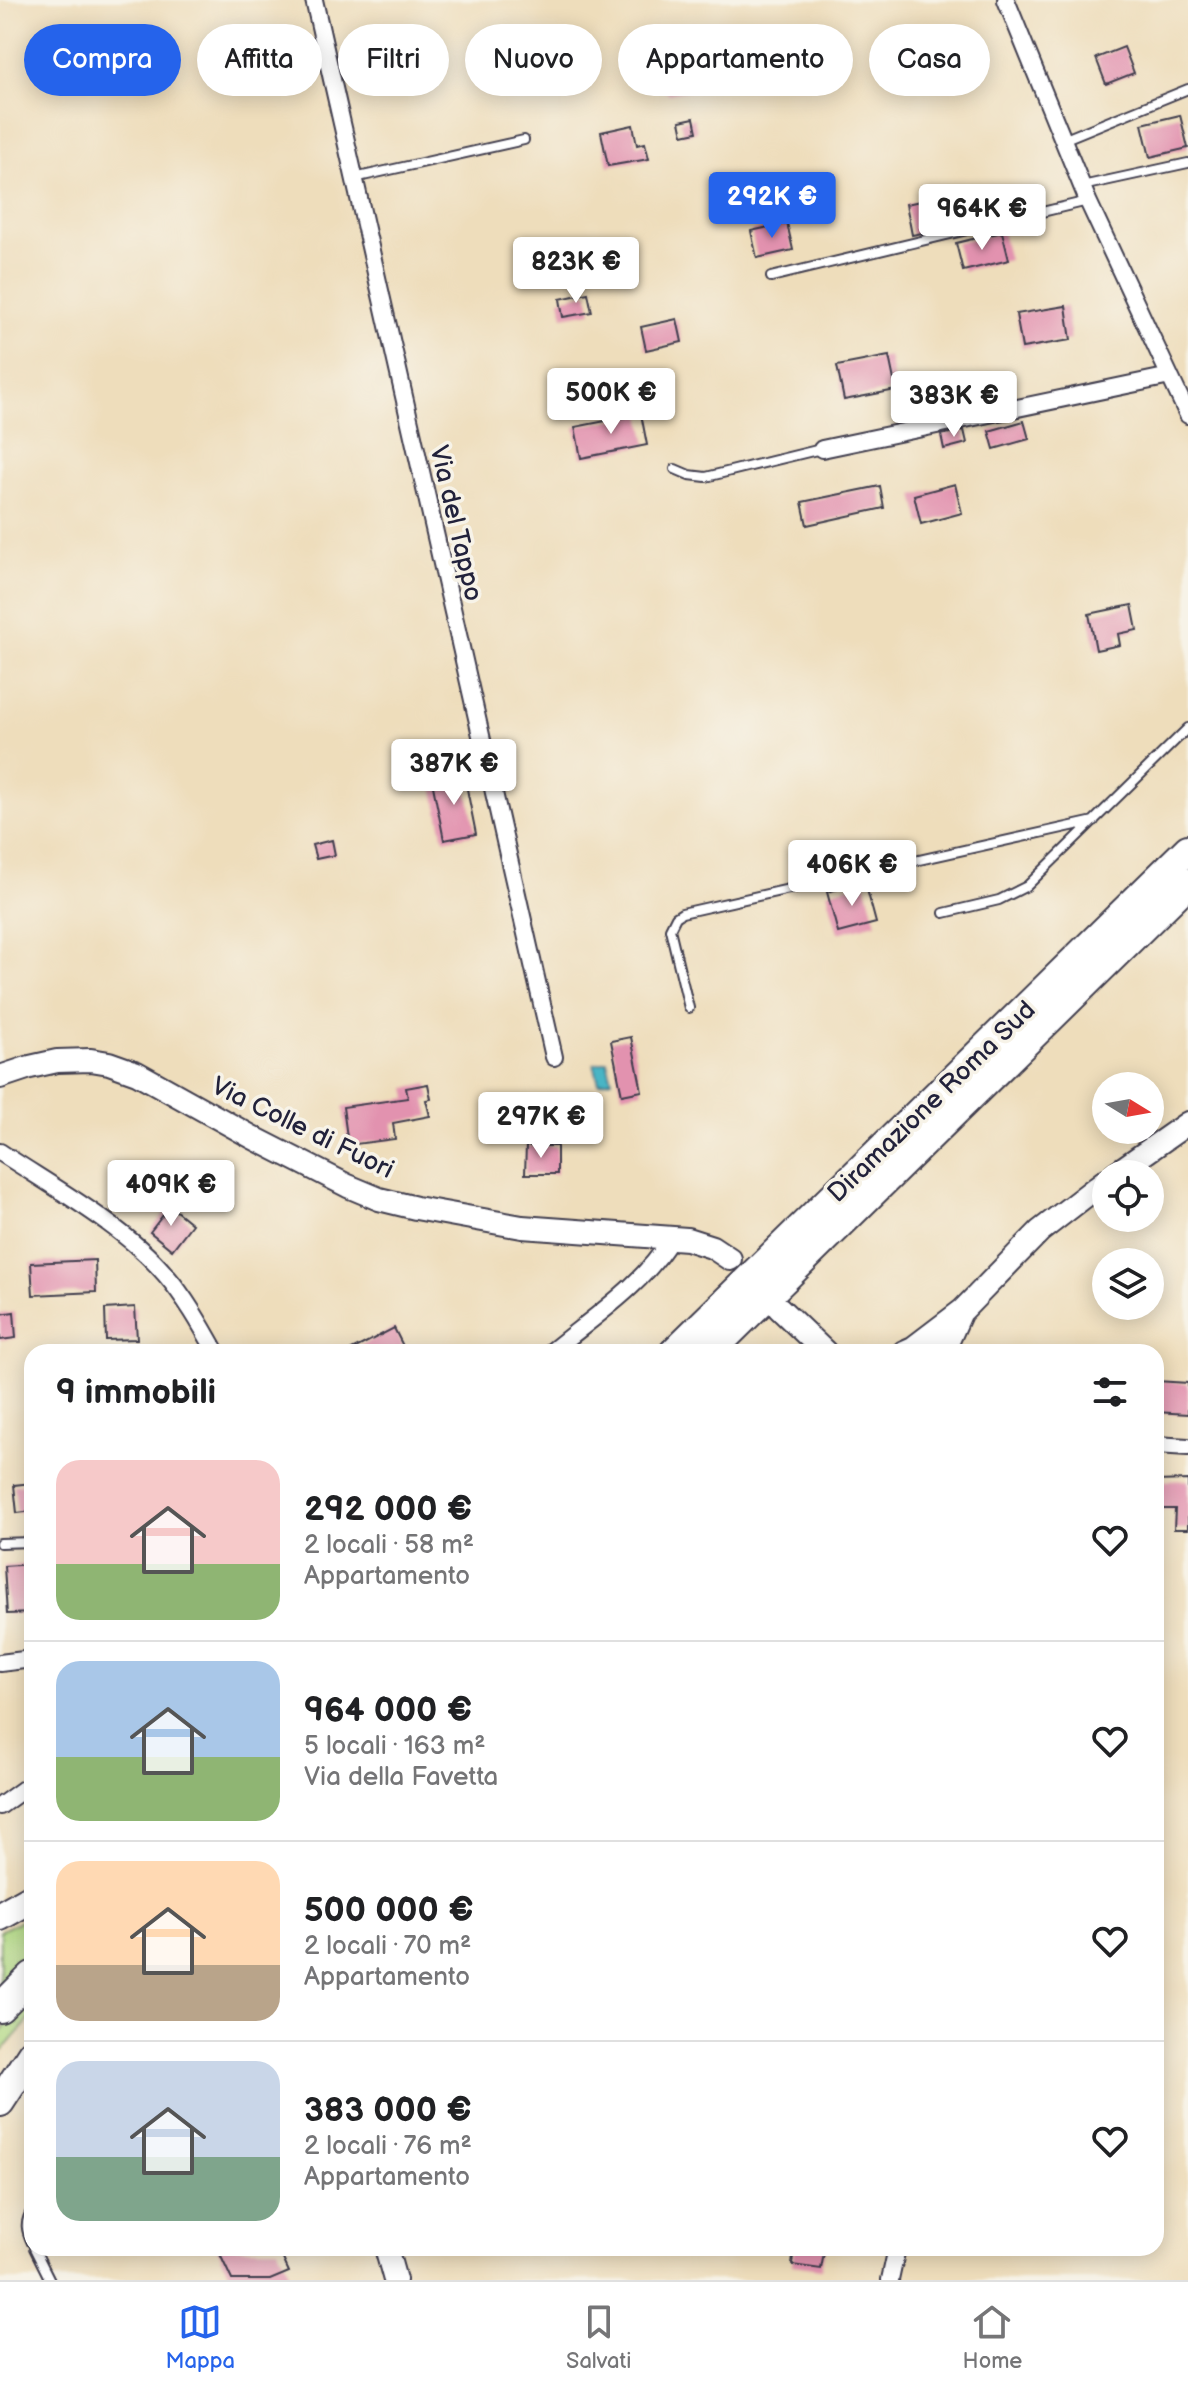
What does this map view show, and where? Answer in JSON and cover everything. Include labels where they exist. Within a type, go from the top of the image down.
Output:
[{"type":"highway","name":"Diramazione Roma Sud","points":[[682,1344],[1188,849]]},
{"type":"highway","name":"Diramazione Roma Sud","points":[[718,1344],[1188,883]]},
{"type":"highway","points":[[0,1916],[24,1902]]},
{"type":"highway","points":[[0,2008],[24,1984]]},
{"type":"highway","points":[[0,2068],[24,2040]]},
{"type":"highway","points":[[0,2102],[24,2065]]},
{"type":"street","name":"Via del Tappo","points":[[314,0],[554,1057]]},
{"type":"street","points":[[1006,0],[1085,194],[1188,415]]},
{"type":"street","points":[[822,449],[1170,376]]},
{"type":"street","name":"Via Colle di Fuori","points":[[0,1077],[57,1061],[109,1063],[137,1073],[277,1150],[379,1199],[522,1227],[672,1237],[705,1244],[730,1259]]},
{"type":"street","points":[[1135,1160],[1188,1123]]},
{"type":"street","points":[[0,1152],[121,1233],[147,1255],[179,1292],[211,1344]]},
{"type":"street","points":[[918,1344],[963,1310],[1026,1243],[1092,1190]]},
{"type":"street","points":[[561,1344],[641,1277],[672,1237]]},
{"type":"street","points":[[779,1308],[817,1344]]},
{"type":"street","points":[[947,1344],[963,1310]]},
{"type":"street","points":[[1164,1446],[1188,1447]]},
{"type":"street","points":[[0,1663],[24,1660]]},
{"type":"street","points":[[0,1806],[24,1789]]},
{"type":"street","points":[[388,2256],[395,2280]]},
{"type":"street","points":[[890,2280],[895,2256]]},
{"type":"lane","points":[[1062,140],[1188,89]]},
{"type":"lane","points":[[354,178],[524,140]]},
{"type":"lane","points":[[771,277],[1085,194],[1188,163]]},
{"type":"lane","points":[[675,469],[706,477],[822,449]]},
{"type":"lane","points":[[944,913],[993,902],[1019,891],[1034,880],[1188,728]]},
{"type":"lane","points":[[689,1008],[670,929],[672,922],[682,913],[1094,821]]},
{"type":"lane","points":[[0,1543],[24,1542]]},
{"type":"lane","points":[[38,2256],[50,2280]]},
{"type":"green space","points":[[24,1919],[24,1963],[0,1986],[0,1931]]},
{"type":"green space","points":[[24,2009],[24,2026],[0,2053],[0,2033]]},
{"type":"water","points":[[607,1061],[612,1080],[599,1083],[594,1064]]},
{"type":"building","points":[[1124,47],[1134,73],[1106,84],[1096,58]]},
{"type":"building","points":[[1180,115],[1188,148],[1150,157],[1142,124]]},
{"type":"building","points":[[694,118],[697,132],[683,135],[680,121]]},
{"type":"building","points":[[633,125],[637,145],[645,143],[649,159],[608,166],[601,132]]},
{"type":"building","points":[[940,197],[947,228],[912,235],[906,204]]},
{"type":"building","points":[[787,223],[793,250],[757,258],[751,231]]},
{"type":"building","points":[[1002,232],[1009,260],[963,271],[956,243]]},
{"type":"building","points":[[588,293],[592,312],[563,317],[560,299]]},
{"type":"building","points":[[1066,306],[1071,340],[1022,348],[1016,314]]},
{"type":"building","points":[[677,319],[682,342],[646,350],[641,327]]},
{"type":"building","points":[[889,356],[896,390],[844,400],[837,366]]},
{"type":"building","points":[[641,414],[647,445],[581,458],[575,427]]},
{"type":"building","points":[[1024,421],[1029,439],[994,449],[989,431]]},
{"type":"building","points":[[964,430],[967,443],[944,449],[941,435]]},
{"type":"building","points":[[955,484],[962,513],[921,524],[914,495]]},
{"type":"building","points":[[880,486],[884,508],[807,525],[802,502]]},
{"type":"building","points":[[1132,605],[1137,630],[1118,634],[1120,645],[1096,650],[1089,614]]},
{"type":"building","points":[[464,774],[476,834],[444,840],[432,781]]},
{"type":"building","points":[[332,840],[335,855],[316,859],[312,845]]},
{"type":"building","points":[[865,882],[876,923],[838,933],[827,892]]},
{"type":"building","points":[[631,1037],[642,1091],[622,1095],[611,1041]]},
{"type":"building","points":[[428,1084],[431,1099],[426,1100],[430,1116],[393,1123],[395,1139],[348,1145],[343,1107],[408,1098],[406,1088]]},
{"type":"building","points":[[526,1146],[557,1146],[557,1174],[525,1174]]},
{"type":"building","points":[[170,1206],[192,1224],[172,1250],[150,1232]]},
{"type":"building","points":[[95,1260],[96,1292],[33,1295],[31,1263]]},
{"type":"building","points":[[135,1307],[137,1339],[106,1340],[105,1309]]},
{"type":"building","points":[[14,1312],[16,1338],[0,1340],[0,1314]]},
{"type":"building","points":[[394,1328],[402,1344],[363,1344]]},
{"type":"building","points":[[1164,1382],[1188,1383],[1188,1414],[1164,1412]]},
{"type":"building","points":[[1188,1480],[1188,1529],[1174,1529],[1175,1509],[1164,1509],[1164,1481]]},
{"type":"building","points":[[24,1484],[24,1512],[17,1513],[14,1485]]},
{"type":"building","points":[[24,1565],[24,1613],[7,1614],[4,1566]]},
{"type":"building","points":[[221,2256],[282,2256],[289,2272],[270,2280],[232,2280]]},
{"type":"building","points":[[793,2256],[823,2256],[821,2269],[792,2265]]}]
